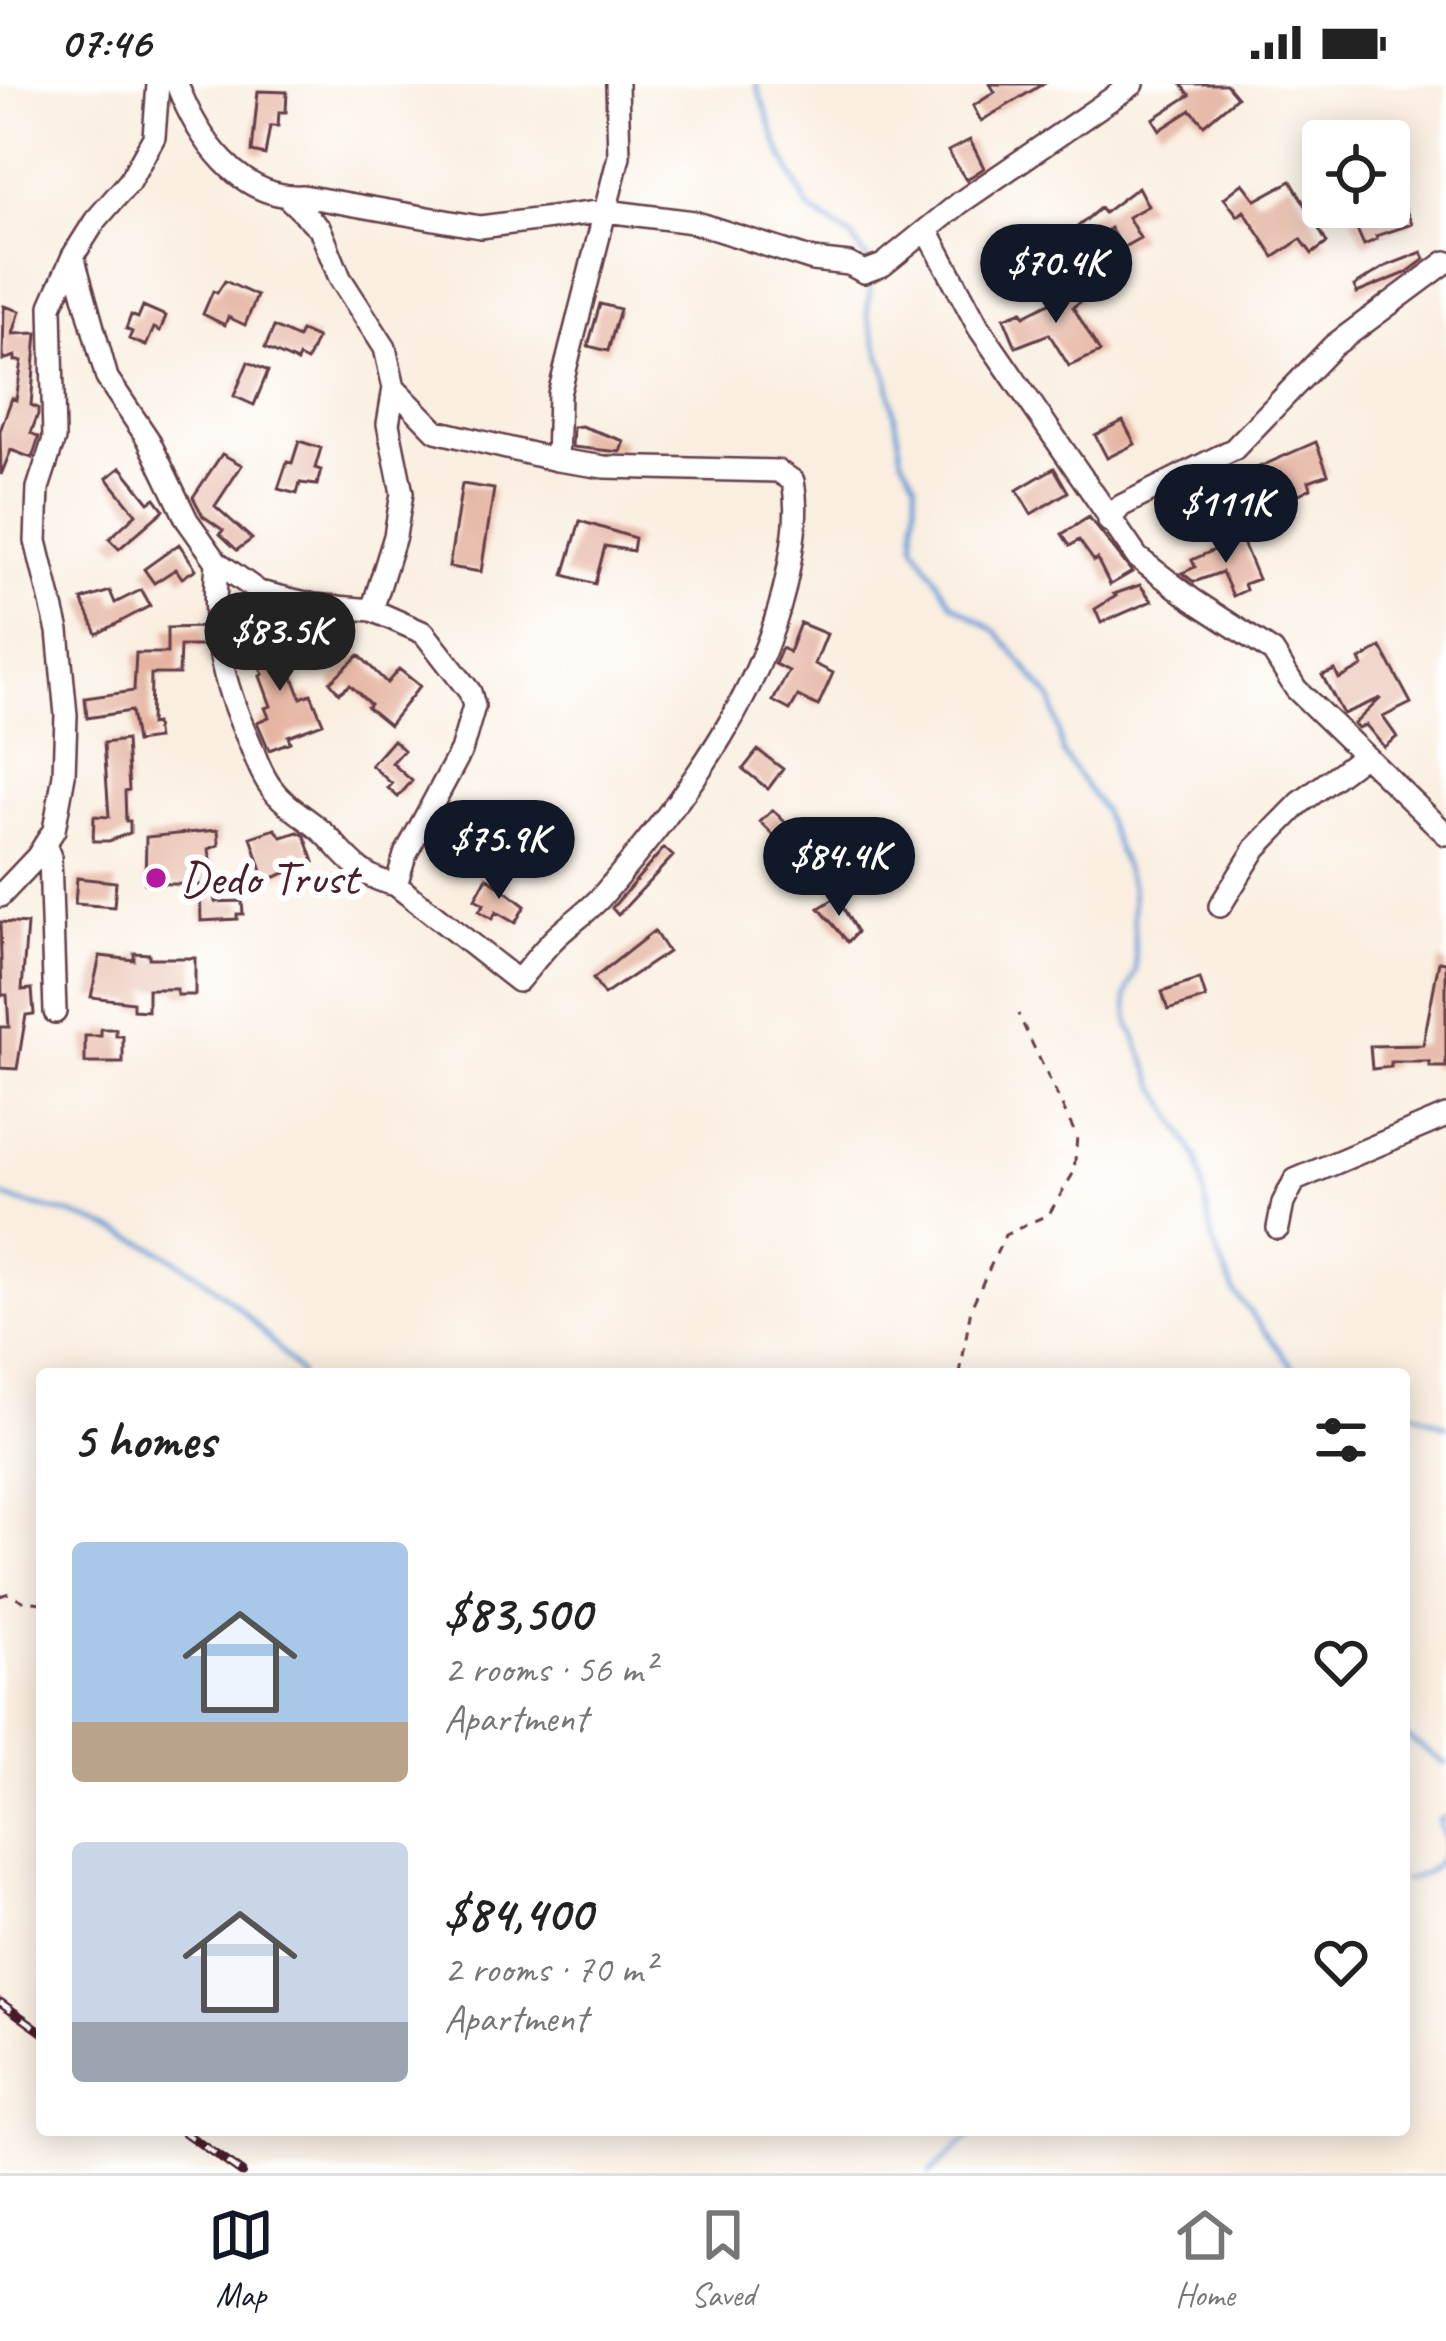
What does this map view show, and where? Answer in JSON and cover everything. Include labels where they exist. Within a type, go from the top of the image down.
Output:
[{"type":"street","points":[[0,896],[54,830],[64,775],[66,715],[58,631],[36,541],[38,488],[54,439],[51,306],[73,256],[129,182],[154,137],[158,84]]},
{"type":"street","points":[[177,84],[207,144],[229,168],[286,197],[320,229],[346,290],[385,348],[394,388],[388,424],[402,493],[395,536],[372,610]]},
{"type":"street","points":[[557,460],[559,394],[619,156],[617,84]]},
{"type":"street","points":[[286,197],[323,199],[480,227],[606,211],[693,222],[864,272],[883,265],[961,202],[1133,84]]},
{"type":"street","points":[[928,232],[979,328],[1137,557],[1192,600],[1273,652],[1296,689],[1446,834]]},
{"type":"street","points":[[73,256],[107,378],[148,439],[187,520],[217,562],[259,592],[372,610],[424,633],[470,692],[474,706],[461,751],[405,855],[396,885]]},
{"type":"street","points":[[1109,521],[1121,506],[1234,449],[1333,346],[1446,262]]},
{"type":"street","points":[[217,562],[218,657],[238,716],[275,794],[329,838],[347,861],[374,880],[396,885],[518,981],[553,940],[598,901],[686,789],[738,712],[770,641],[788,580],[796,497],[788,475],[778,471],[604,467],[436,431],[394,388]]},
{"type":"street","points":[[1220,907],[1256,848],[1300,803],[1363,756]]},
{"type":"street","points":[[45,844],[50,857],[55,1012]]},
{"type":"street","points":[[1278,1228],[1283,1203],[1295,1180],[1446,1116]]},
{"type":"path","points":[[961,1368],[971,1308],[1005,1235],[1049,1214],[1074,1172],[1077,1137],[1018,1014]]},
{"type":"path","points":[[0,1596],[9,1593],[36,1602]]},
{"type":"building","points":[[990,84],[1043,84],[981,121],[973,106],[995,92]]},
{"type":"building","points":[[1181,84],[1226,84],[1237,97],[1204,125],[1191,110],[1160,130],[1153,119],[1190,95]]},
{"type":"building","points":[[258,91],[287,92],[286,112],[279,112],[278,126],[270,126],[265,155],[252,152]]},
{"type":"building","points":[[970,140],[984,168],[966,180],[948,151]]},
{"type":"building","points":[[1291,181],[1302,200],[1302,228],[1318,228],[1327,243],[1312,254],[1301,239],[1274,257],[1244,211],[1238,216],[1224,198],[1243,183],[1256,200]]},
{"type":"building","points":[[1138,187],[1148,206],[1128,217],[1140,238],[1122,248],[1110,228],[1070,262],[1058,247],[1069,234],[1100,208],[1104,213]]},
{"type":"building","points":[[1356,228],[1400,228],[1376,236],[1364,245]]},
{"type":"building","points":[[1422,252],[1425,259],[1406,273],[1357,293],[1354,286]]},
{"type":"building","points":[[1068,279],[1083,300],[1073,307],[1100,352],[1069,366],[1049,334],[1016,347],[1004,318],[1022,311],[1024,316],[1061,297],[1055,289]]},
{"type":"building","points":[[225,281],[257,296],[245,325],[228,317],[225,325],[203,314],[213,291],[217,293]]},
{"type":"building","points":[[600,304],[620,309],[608,351],[588,346]]},
{"type":"building","points":[[4,306],[20,311],[13,334],[37,333],[31,405],[38,408],[38,414],[31,433],[39,437],[32,458],[11,450],[1,475],[0,431],[12,398],[16,400],[22,361],[15,361],[15,356],[3,360]]},
{"type":"building","points":[[143,306],[166,316],[146,346],[129,339],[132,332],[126,329],[131,315],[138,318]]},
{"type":"building","points":[[274,327],[298,338],[301,331],[317,338],[307,361],[299,357],[297,362],[265,348]]},
{"type":"building","points":[[248,362],[268,371],[254,405],[234,396]]},
{"type":"building","points":[[1123,421],[1135,444],[1107,458],[1095,435]]},
{"type":"building","points":[[573,427],[624,441],[620,452],[572,447]]},
{"type":"building","points":[[299,441],[321,448],[315,468],[321,470],[317,485],[300,483],[297,494],[278,489]]},
{"type":"building","points":[[1316,442],[1328,474],[1309,481],[1311,488],[1279,504],[1269,478],[1263,481],[1257,468]]},
{"type":"building","points":[[222,454],[242,465],[215,506],[252,539],[237,550],[220,534],[223,530],[203,516],[193,497]]},
{"type":"building","points":[[121,467],[149,502],[155,498],[164,510],[119,549],[109,539],[136,514],[107,478]]},
{"type":"building","points":[[1054,468],[1068,492],[1031,514],[1017,490]]},
{"type":"building","points":[[462,484],[494,489],[481,572],[449,567]]},
{"type":"building","points":[[1089,517],[1132,572],[1110,585],[1097,559],[1079,540],[1070,546],[1062,534]]},
{"type":"building","points":[[580,521],[635,538],[633,551],[605,546],[595,584],[564,575]]},
{"type":"building","points":[[1241,538],[1258,579],[1244,584],[1246,590],[1233,596],[1222,572],[1194,582],[1182,573],[1195,567],[1192,560]]},
{"type":"building","points":[[179,544],[196,569],[182,578],[176,569],[154,583],[144,569]]},
{"type":"building","points":[[1140,585],[1152,601],[1101,623],[1095,609],[1114,594]]},
{"type":"building","points":[[141,590],[150,606],[97,634],[82,600],[110,591],[115,603]]},
{"type":"building","points":[[321,621],[358,625],[349,655],[315,640]]},
{"type":"building","points":[[800,623],[827,634],[815,664],[833,673],[818,706],[798,696],[790,710],[773,701],[789,671],[775,664],[782,648],[789,652]]},
{"type":"building","points":[[263,624],[282,666],[288,664],[301,698],[311,694],[323,723],[288,736],[290,742],[269,750],[257,722],[269,717],[265,708],[271,706],[244,632]]},
{"type":"building","points":[[202,627],[204,646],[180,646],[179,674],[151,674],[150,725],[155,724],[157,739],[136,742],[131,711],[87,718],[85,698],[134,691],[136,653],[167,653],[167,628]]},
{"type":"building","points":[[1381,647],[1411,703],[1383,717],[1397,737],[1384,747],[1366,725],[1358,728],[1354,724],[1381,698],[1343,714],[1322,675],[1335,670],[1339,679],[1363,666],[1360,660]]},
{"type":"building","points":[[359,655],[387,683],[399,669],[420,686],[389,725],[350,685],[339,693],[330,682]]},
{"type":"building","points":[[126,740],[130,833],[93,841],[94,816],[109,817],[104,743]]},
{"type":"building","points":[[393,740],[404,750],[392,763],[412,781],[398,797],[388,788],[392,784],[371,765]]},
{"type":"building","points":[[758,750],[783,769],[768,789],[743,769]]},
{"type":"building","points":[[480,810],[529,843],[515,863],[470,833]]},
{"type":"building","points":[[773,810],[817,855],[799,871],[788,858],[793,854],[760,822]]},
{"type":"building","points":[[275,829],[282,837],[298,832],[305,836],[314,862],[265,881],[251,837]]},
{"type":"building","points":[[218,830],[219,845],[209,849],[215,902],[242,901],[243,914],[237,914],[237,919],[201,921],[200,885],[145,883],[146,837]]},
{"type":"building","points":[[664,848],[673,856],[618,915],[612,908]]},
{"type":"building","points":[[487,877],[525,906],[515,923],[496,912],[492,919],[479,911],[484,904],[475,899]]},
{"type":"building","points":[[77,878],[116,882],[114,907],[75,904]]},
{"type":"building","points":[[837,897],[857,932],[848,942],[819,908]]},
{"type":"building","points":[[0,922],[27,924],[22,990],[32,989],[34,1014],[26,1015],[17,1069],[0,1068],[0,1027],[9,1027],[7,995],[2,995]]},
{"type":"building","points":[[654,931],[668,952],[604,995],[593,979]]},
{"type":"building","points":[[134,953],[149,954],[149,958],[195,958],[195,995],[177,995],[177,989],[148,989],[148,1011],[133,1010],[133,1002],[91,997],[100,956],[134,960]]},
{"type":"building","points":[[1439,961],[1446,962],[1446,1067],[1391,1062],[1391,1067],[1372,1069],[1370,1046],[1423,1045]]},
{"type":"building","points":[[1200,979],[1206,998],[1168,1010],[1162,992]]},
{"type":"building","points":[[101,1029],[116,1029],[116,1036],[123,1036],[123,1063],[85,1063],[85,1036],[101,1036]]},
{"type":"waterway","points":[[756,84],[779,148],[809,209],[853,238],[868,261]]},
{"type":"waterway","points":[[872,277],[867,315],[888,378],[902,458],[916,482],[914,544],[952,603],[997,632],[1052,700],[1063,754],[1102,809],[1132,886],[1136,970],[1126,997],[1129,1023],[1156,1085],[1198,1160],[1213,1243],[1234,1292],[1294,1368]]},
{"type":"waterway","points":[[0,1195],[109,1227],[172,1258],[226,1296],[295,1368]]},
{"type":"waterway","points":[[1410,1411],[1446,1426]]},
{"type":"waterway","points":[[1410,1739],[1446,1764]]},
{"type":"waterway","points":[[1410,1878],[1426,1872],[1442,1856],[1445,1840],[1439,1820],[1446,1817]]},
{"type":"waterway","points":[[930,2173],[970,2136]]},
{"type":"railway","points":[[0,2002],[36,2028]]},
{"type":"railway","points":[[190,2136],[242,2173]]},
{"type":"place","name":"Dedo Trust","points":[[156,878]]}]
